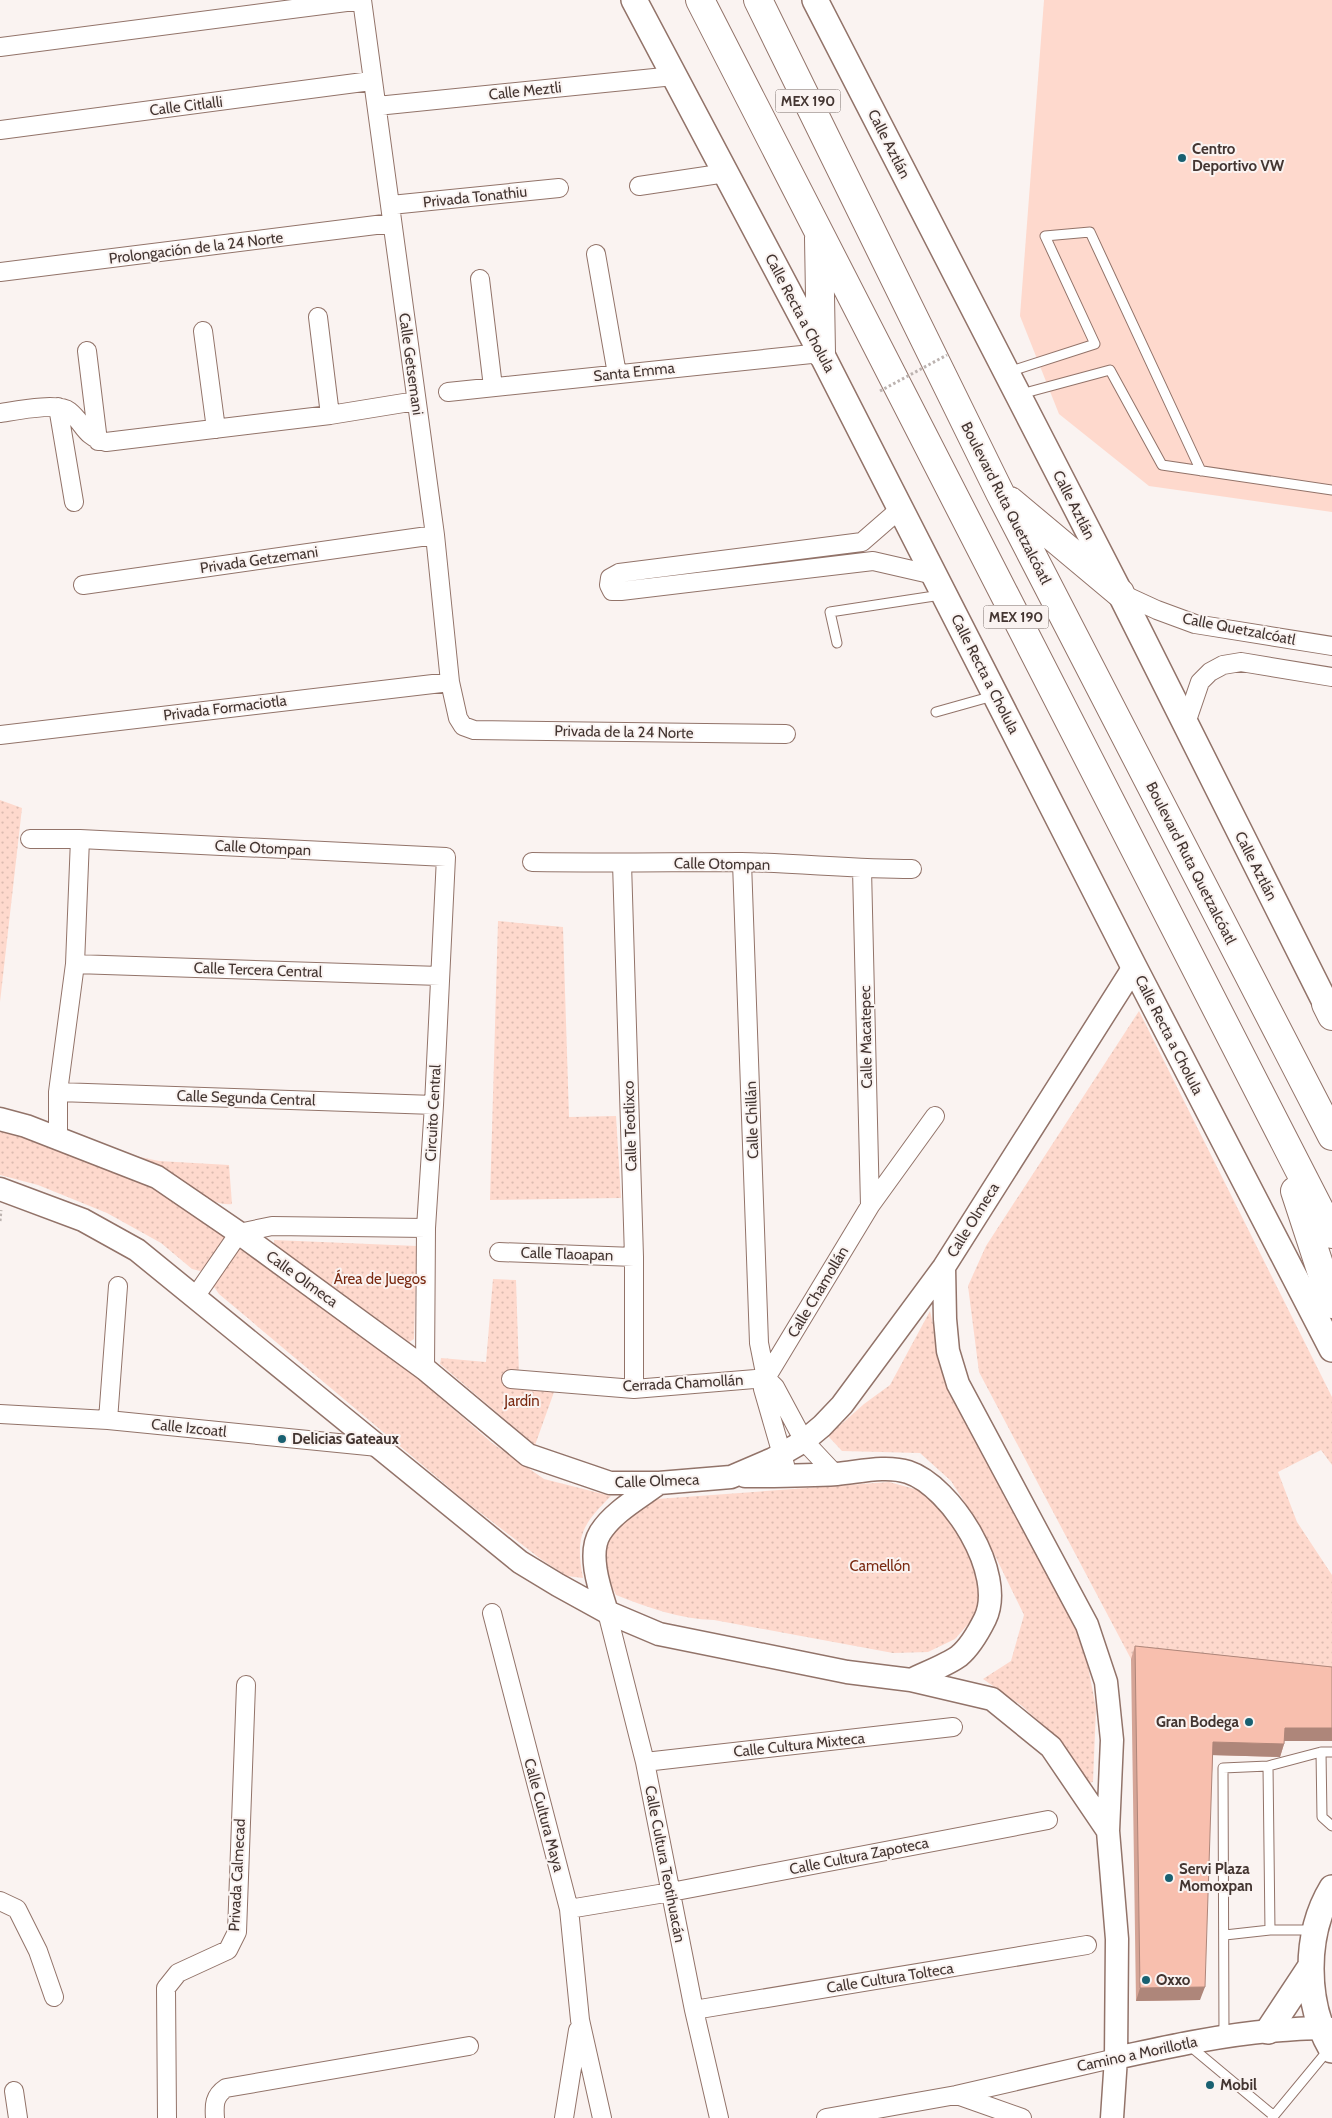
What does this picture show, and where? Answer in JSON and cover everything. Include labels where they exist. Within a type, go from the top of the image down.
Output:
[{"type":"main road","name":"Calle Recta a Cholula","points":[[634,0],[821,353],[1134,967],[1332,1349]]},
{"type":"main road","name":"MEX 190","points":[[700,0],[1332,1234]]},
{"type":"main road","name":"Boulevard Ruta Quetzalcóatl","points":[[758,0],[1000,493],[1332,1136]]},
{"type":"main road","name":"Calle Aztlán","points":[[815,0],[1120,594],[1330,1010]]},
{"type":"main road","points":[[819,232],[821,353]]},
{"type":"main road","points":[[1000,493],[1120,594]]},
{"type":"main road","points":[[1269,1111],[1332,1304]]},
{"type":"main road","points":[[1329,2036],[1315,2005],[1311,1966],[1314,1930],[1332,1888]]},
{"type":"main road","points":[[1268,2031],[1311,1966]]},
{"type":"street","points":[[0,47],[362,0]]},
{"type":"street","name":"Calle Getsemani","points":[[362,0],[371,81],[377,106],[391,205],[435,535],[450,682],[458,718],[463,726]]},
{"type":"street","name":"Calle Meztli","points":[[377,106],[674,76]]},
{"type":"street","name":"Calle Citlalli","points":[[0,130],[371,81]]},
{"type":"street","points":[[639,186],[726,173]]},
{"type":"street","name":"Privada Tonathiu","points":[[391,205],[559,188]]},
{"type":"street","name":"Prolongación de la 24 Norte","points":[[0,272],[392,223]]},
{"type":"street","points":[[596,254],[617,374]]},
{"type":"street","points":[[480,279],[493,387]]},
{"type":"street","points":[[318,317],[330,414]]},
{"type":"street","points":[[203,331],[216,429]]},
{"type":"street","points":[[86,351],[98,441]]},
{"type":"street","name":"Santa Emma","points":[[448,392],[821,353]]},
{"type":"street","points":[[0,413],[58,407],[68,410],[89,436],[98,441],[106,442],[330,414],[416,401]]},
{"type":"street","points":[[58,407],[74,502]]},
{"type":"street","points":[[900,509],[862,542],[619,573],[610,578],[608,585],[612,591],[621,592],[873,561],[939,585]]},
{"type":"street","name":"Privada Getzemani","points":[[83,585],[435,535]]},
{"type":"street","name":"Calle Quetzalcóatl","points":[[1120,594],[1195,624],[1332,646]]},
{"type":"street","name":"Calle Quetzalcóatl","points":[[1185,726],[1200,682],[1210,672],[1224,665],[1240,662],[1332,677]]},
{"type":"street","name":"Privada Formaciotla","points":[[0,735],[450,682]]},
{"type":"street","name":"Privada de la 24 Norte","points":[[463,726],[474,730],[786,734]]},
{"type":"street","name":"Calle Otompan","points":[[30,839],[80,839],[446,857]]},
{"type":"street","points":[[58,1140],[58,1092],[75,964],[80,839]]},
{"type":"street","name":"Circuito Central","points":[[425,1369],[426,1228],[446,857]]},
{"type":"street","name":"Calle Otompan","points":[[532,862],[622,864],[742,862],[862,869],[912,869]]},
{"type":"street","name":"Calle Chillán","points":[[742,862],[760,1343],[766,1378],[763,1389],[785,1465]]},
{"type":"street","name":"Calle Teotlixco","points":[[622,864],[634,1257],[634,1389]]},
{"type":"street","name":"Calle Macatepec","points":[[862,869],[870,1206]]},
{"type":"street","name":"Calle Tercera Central","points":[[75,964],[440,976]]},
{"type":"street","name":"Calle Olmeca","points":[[0,1119],[26,1126],[156,1177],[239,1233],[425,1369],[528,1455],[610,1483],[659,1483],[731,1477],[785,1465],[804,1441],[842,1405],[944,1267],[1134,967]]},
{"type":"street","name":"Calle Segunda Central","points":[[58,1092],[434,1105]]},
{"type":"street","name":"Calle Chamollán","points":[[766,1378],[870,1206],[935,1116]]},
{"type":"street","points":[[0,1189],[83,1220],[137,1250],[520,1562],[558,1585],[607,1612],[659,1634],[848,1672],[912,1680],[992,1699],[1051,1747],[1108,1831]]},
{"type":"street","points":[[195,1297],[239,1233],[272,1226],[426,1228]]},
{"type":"street","name":"Calle Tlaoapan","points":[[499,1252],[634,1257]]},
{"type":"street","points":[[944,1267],[948,1351],[958,1384],[1088,1625],[1106,1682],[1112,1740],[1108,1831],[1117,1939],[1116,2058],[1112,2118]]},
{"type":"street","points":[[108,1420],[118,1286]]},
{"type":"street","name":"Calle Chillán","points":[[766,1378],[775,1388],[804,1441],[834,1474]]},
{"type":"street","name":"Cerrada Chamollán","points":[[510,1379],[634,1389],[766,1378]]},
{"type":"street","name":"Calle Izcoatl","points":[[0,1414],[108,1420],[378,1447]]},
{"type":"street","points":[[785,1465],[834,1474],[891,1469],[922,1477],[937,1489],[962,1519],[983,1560],[988,1579],[989,1597],[986,1617],[972,1641],[958,1656],[912,1680]]},
{"type":"street","points":[[607,1612],[596,1578],[595,1552],[599,1534],[620,1512],[659,1483]]},
{"type":"street","name":"Calle Cultura Teotihuacán","points":[[607,1612],[645,1762],[694,2010],[719,2118]]},
{"type":"street","name":"Calle Cultura Maya","points":[[492,1614],[568,1909],[580,2020],[602,2118]]},
{"type":"street","name":"Privada Calmecad","points":[[167,2118],[166,1988],[178,1973],[228,1950],[237,1932],[246,1685]]},
{"type":"street","name":"Calle Cultura Mixteca","points":[[645,1762],[954,1727]]},
{"type":"street","name":"Calle Cultura Zapoteca","points":[[568,1909],[671,1892],[1048,1820]]},
{"type":"street","points":[[0,1901],[17,1909],[38,1951],[54,1996]]},
{"type":"street","name":"Calle Cultura Tolteca","points":[[694,2010],[1087,1945]]},
{"type":"street","name":"Calle Cultura Maya","points":[[564,2118],[580,2020]]},
{"type":"street","name":"Camino a Morillotla","points":[[826,2118],[956,2095],[1186,2043],[1268,2031],[1329,2036]]},
{"type":"street","points":[[215,2118],[216,2098],[218,2093],[226,2088],[469,2046]]},
{"type":"street","points":[[14,2091],[18,2118]]},
{"type":"street","name":"Camino a Morillotla","points":[[956,2095],[1022,2118]]},
{"type":"lane","points":[[1006,373],[1095,344],[1045,236],[1090,232],[1201,471]]},
{"type":"lane","points":[[1018,395],[1110,370],[1162,465],[1332,490]]},
{"type":"lane","points":[[837,643],[830,612],[939,585]]},
{"type":"lane","points":[[936,712],[996,695]]},
{"type":"lane","points":[[1321,1752],[1322,1817],[1332,1826]]},
{"type":"lane","points":[[1224,2037],[1223,1768],[1268,1766],[1321,1752],[1332,1752]]},
{"type":"lane","points":[[1268,1766],[1270,1930]]},
{"type":"lane","points":[[1225,1935],[1270,1930],[1314,1930]]},
{"type":"lane","points":[[1186,2043],[1273,2117],[1329,2036]]},
{"type":"path","points":[[880,391],[947,356]]},
{"type":"green space","name":"Centro Deportivo VW","points":[[1044,0],[1332,0],[1332,512],[1149,486],[1059,414],[1020,316]]},
{"type":"green space","points":[[0,800],[22,808],[0,1002]]},
{"type":"green space","points":[[498,921],[563,927],[569,1117],[616,1116],[621,1198],[490,1200]]},
{"type":"green space","points":[[1139,1011],[1332,1397],[1332,1465],[1321,1450],[1278,1472],[1297,1522],[1332,1575],[1332,1669],[1131,1659],[979,1372],[968,1286],[986,1246]]},
{"type":"green space","points":[[0,1127],[165,1186],[229,1234],[204,1272],[192,1269],[161,1243],[107,1213],[38,1185],[0,1175]]},
{"type":"green space","points":[[77,1134],[140,1157],[159,1161],[229,1165],[232,1204],[223,1204],[205,1197],[159,1170]]},
{"type":"green space","name":"Área de Juegos","points":[[274,1240],[417,1246],[414,1339],[409,1342],[274,1244]]},
{"type":"green space","points":[[245,1245],[346,1321],[427,1386],[492,1443],[544,1479],[611,1496],[593,1515],[583,1532],[580,1552],[583,1578],[567,1576],[542,1560],[464,1500],[219,1294],[212,1284],[235,1249]]},
{"type":"green space","name":"Jardín","points":[[493,1279],[516,1280],[519,1374],[558,1381],[535,1445],[440,1364],[441,1358],[486,1362]]},
{"type":"green space","points":[[930,1311],[947,1383],[1080,1625],[1096,1708],[1093,1782],[1087,1783],[1059,1740],[1022,1706],[983,1679],[1011,1661],[1024,1615],[983,1531],[951,1481],[920,1453],[842,1451],[828,1436],[864,1404],[890,1385]]},
{"type":"green space","name":"Camellón","points":[[889,1482],[922,1491],[946,1515],[967,1551],[982,1586],[977,1614],[955,1639],[928,1652],[893,1653],[714,1620],[689,1618],[652,1608],[616,1595],[611,1583],[605,1558],[609,1535],[623,1515],[640,1504],[657,1499]]},
{"type":"building","name":"Servi Plaza Momoxpan","points":[[1135,1646],[1332,1667],[1332,1728],[1285,1728],[1284,1744],[1213,1742],[1205,1987],[1140,1988]]},
{"type":"place","name":"Centro Deportivo VW","points":[[1182,158]]},
{"type":"place","name":"Delicias Gateaux","points":[[282,1439]]},
{"type":"place","name":"Gran Bodega","points":[[1249,1722]]},
{"type":"place","name":"Servi Plaza Momoxpan","points":[[1169,1878]]},
{"type":"place","name":"Oxxo","points":[[1146,1980]]},
{"type":"place","name":"Mobil","points":[[1210,2085]]}]
